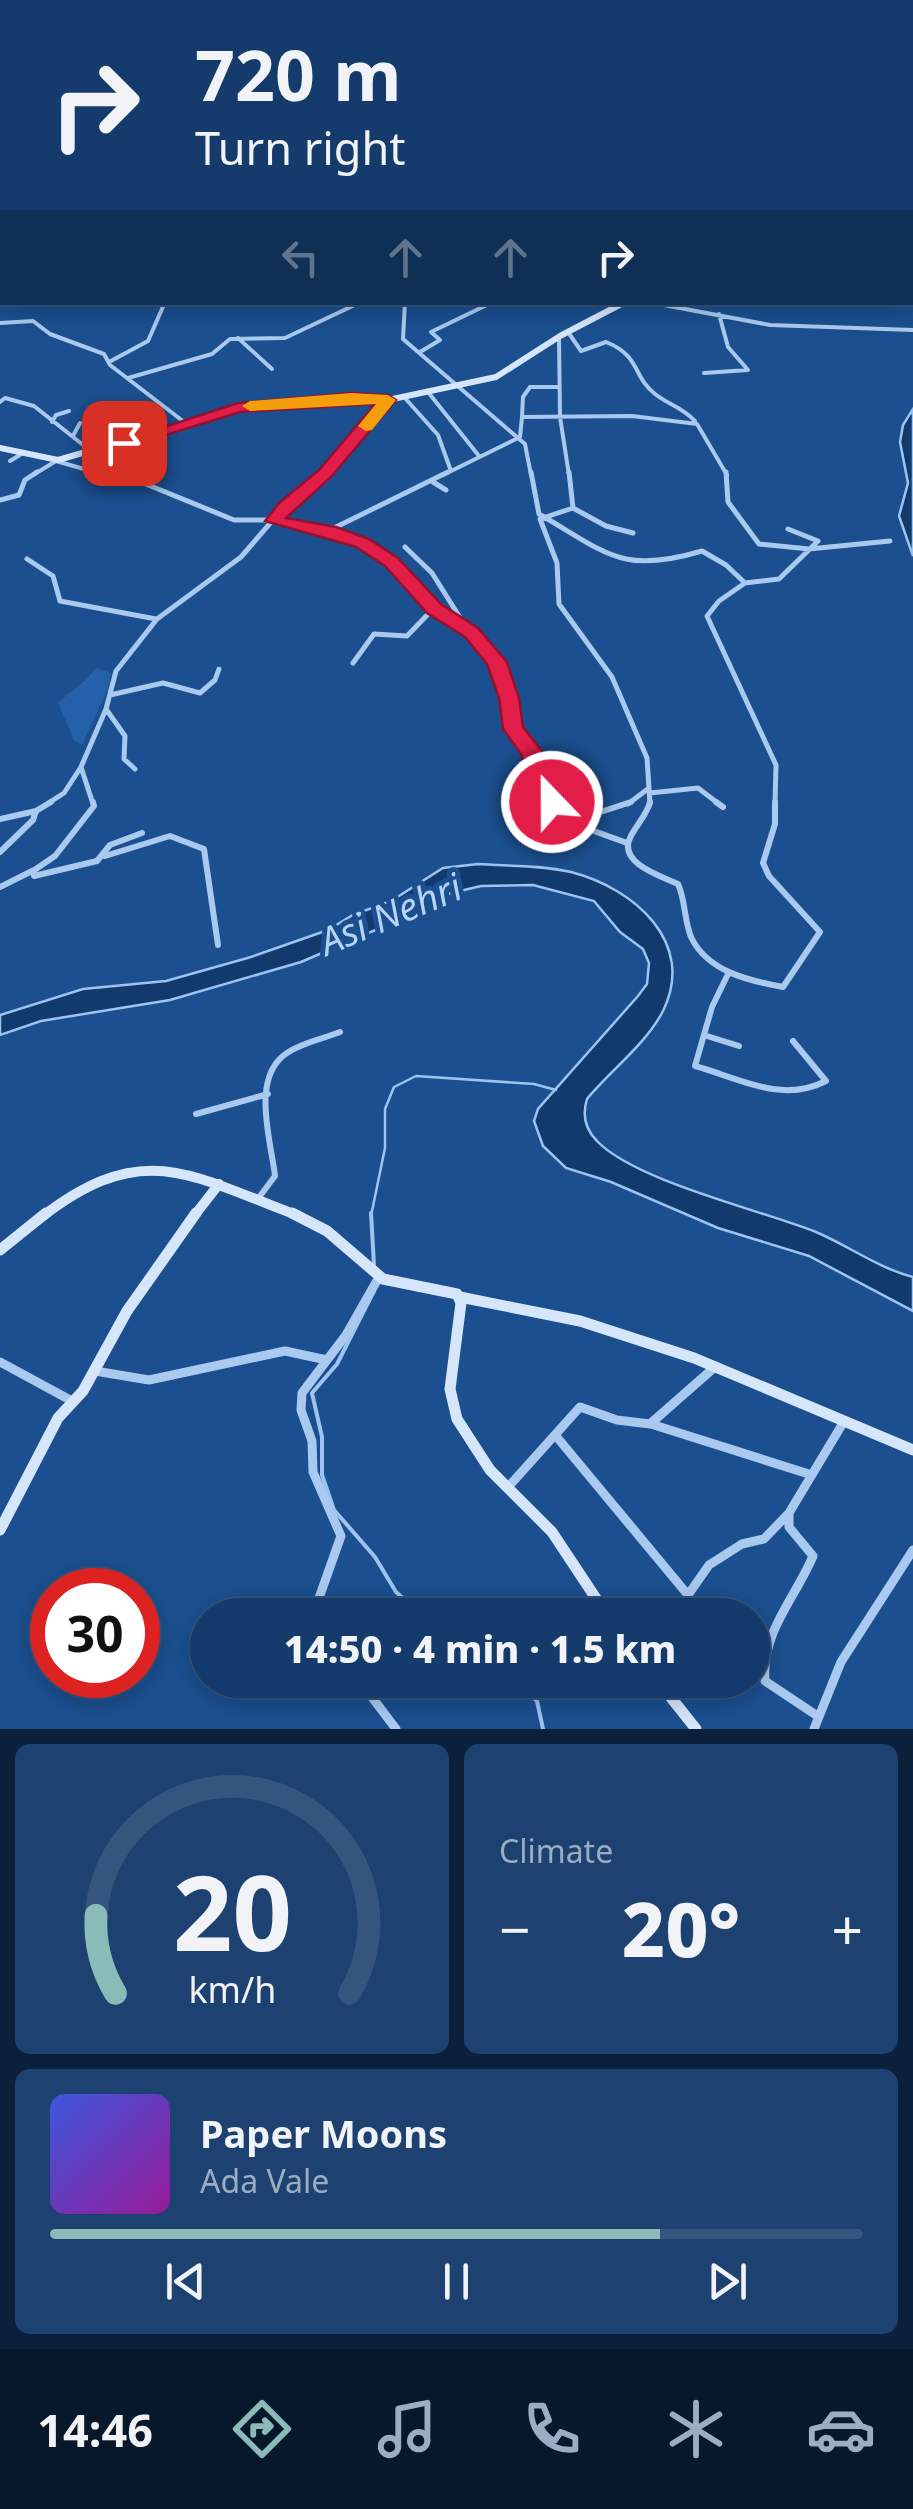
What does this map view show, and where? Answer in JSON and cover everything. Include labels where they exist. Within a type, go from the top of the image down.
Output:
[{"type":"street","points":[[109,362],[141,350],[164,320],[165,305]]},
{"type":"street","points":[[128,378],[212,354],[225,342],[238,338],[285,338],[355,305]]},
{"type":"street","points":[[405,305],[403,339],[520,437],[529,455],[538,514],[620,560],[662,563],[702,551],[726,565],[745,583]]},
{"type":"street","points":[[420,352],[440,340],[432,332],[486,305]]},
{"type":"street","points":[[0,500],[19,495],[25,480],[57,460],[238,408],[351,398],[388,400],[510,371],[568,332],[619,305]]},
{"type":"street","points":[[666,305],[770,325],[913,330]]},
{"type":"street","points":[[704,372],[748,370],[728,347],[718,314]]},
{"type":"street","points":[[0,323],[33,321],[50,334],[94,348],[188,425]]},
{"type":"street","points":[[568,332],[581,351],[606,342],[618,345],[645,375],[653,393],[681,406],[724,462],[731,486],[728,502],[752,538],[778,548],[812,549],[890,541]]},
{"type":"street","points":[[238,338],[272,369]]},
{"type":"street","points":[[559,338],[557,387],[573,508]]},
{"type":"street","points":[[559,350],[580,348]]},
{"type":"street","points":[[520,437],[523,397],[530,387],[557,387]]},
{"type":"street","points":[[428,392],[479,456]]},
{"type":"street","points":[[404,397],[438,435],[451,470]]},
{"type":"street","points":[[0,402],[5,398],[34,406],[92,452]]},
{"type":"street","points":[[0,819],[36,811],[64,793],[81,767],[106,710],[116,671],[157,619],[241,557],[285,506],[325,474],[388,400]]},
{"type":"street","points":[[52,422],[56,415],[69,411]]},
{"type":"street","points":[[522,416],[632,416],[697,424]]},
{"type":"street","points":[[73,436],[80,423]]},
{"type":"street","points":[[329,531],[520,437]]},
{"type":"street","points":[[0,448],[136,480],[234,520],[274,521],[329,531],[362,543],[392,562],[434,608],[467,628]]},
{"type":"street","points":[[10,461],[23,454]]},
{"type":"street","points":[[432,481],[446,490]]},
{"type":"street","points":[[633,533],[606,526],[573,508],[540,520],[557,563],[559,604],[612,677],[647,758],[647,816],[627,843],[629,854],[638,864],[678,884],[697,948],[728,974],[783,986],[820,932],[769,876],[763,863],[775,824],[776,765],[707,616],[745,583],[779,579],[818,540],[788,529]]},
{"type":"street","points":[[405,547],[436,573],[445,596],[497,662],[509,698],[513,729],[531,751],[552,802],[569,822],[627,843]]},
{"type":"street","points":[[27,559],[53,576],[60,601],[157,619]]},
{"type":"street","points":[[353,663],[374,634],[407,636],[434,608]]},
{"type":"street","points":[[110,695],[162,683],[200,693],[215,680],[219,670]]},
{"type":"street","points":[[106,710],[125,736],[124,759],[136,769]]},
{"type":"street","points":[[0,887],[54,856],[92,811],[94,800],[81,767]]},
{"type":"street","points":[[569,822],[624,807],[649,790],[698,788],[724,807]]},
{"type":"street","points":[[0,852],[33,820],[36,811]]},
{"type":"street","points":[[104,857],[110,845],[142,833]]},
{"type":"street","points":[[33,870],[34,876],[43,877],[170,836],[181,837],[204,849],[218,944]]},
{"type":"street","points":[[728,974],[717,990],[707,1036],[694,1066],[782,1092],[813,1090],[826,1081],[792,1042]]},
{"type":"street","points":[[256,1201],[275,1176],[268,1094],[271,1074],[282,1056],[340,1032]]},
{"type":"street","points":[[707,1036],[739,1046]]},
{"type":"street","points":[[196,1114],[268,1094]]},
{"type":"street","points":[[0,1250],[66,1196],[98,1176],[147,1169],[219,1184],[323,1228],[376,1283]]},
{"type":"street","points":[[0,1530],[58,1418],[94,1371],[174,1241],[219,1184]]},
{"type":"street","points":[[376,1283],[442,1286],[460,1297],[580,1321],[716,1366],[913,1450]]},
{"type":"street","points":[[319,1598],[341,1536],[313,1472],[312,1440],[301,1410],[302,1393],[328,1360],[376,1283]]},
{"type":"street","points":[[460,1297],[450,1373],[453,1406],[480,1457],[552,1532],[596,1598]]},
{"type":"street","points":[[94,1371],[148,1380],[285,1351],[328,1360]]},
{"type":"street","points":[[0,1362],[73,1402]]},
{"type":"street","points":[[650,1424],[716,1366]]},
{"type":"street","points":[[508,1487],[580,1407],[616,1420],[650,1424],[812,1475]]},
{"type":"street","points":[[556,1436],[688,1596],[708,1566],[742,1544],[764,1539],[789,1513],[844,1422]]},
{"type":"street","points":[[770,1641],[814,1556],[789,1527],[789,1513]]},
{"type":"street","points":[[814,1729],[816,1715],[864,1626],[913,1550]]},
{"type":"street","points":[[770,1684],[816,1715]]},
{"type":"street","points":[[372,1698],[396,1729]]},
{"type":"street","points":[[671,1698],[696,1729]]},
{"type":"shaded area","points":[[96,668],[111,673],[107,691],[82,745],[74,740],[58,703]]},
{"type":"water","points":[[913,409],[913,556],[899,516],[908,483],[900,442],[903,425]]},
{"type":"water","name":"Asi Nehri","points":[[478,864],[548,868],[594,880],[636,905],[665,941],[672,962],[671,986],[663,1011],[638,1046],[587,1099],[586,1122],[597,1141],[615,1155],[668,1182],[816,1232],[913,1277],[913,1311],[809,1256],[718,1228],[611,1182],[566,1168],[543,1146],[534,1121],[538,1109],[647,984],[649,963],[643,949],[620,932],[594,901],[533,885],[481,886],[443,895],[406,917],[301,962],[170,1000],[41,1021],[0,1035],[0,1015],[83,989],[166,981],[251,957],[328,930],[353,915],[391,901],[443,868]]},
{"type":"waterway","points":[[371,1215],[385,1148],[385,1109],[394,1087],[416,1076],[534,1084],[556,1090]]},
{"type":"waterway","points":[[371,1215],[374,1265]]},
{"type":"waterway","points":[[374,1291],[337,1364],[312,1393],[322,1437],[322,1475],[334,1510],[375,1557],[403,1598]]},
{"type":"waterway","points":[[534,1698],[543,1729]]},
{"type":"slow traffic","points":[[250,406],[351,398],[388,400],[366,426]]},
{"type":"route","points":[[124,443],[238,408],[351,398],[388,400],[325,474],[285,506],[274,521],[329,531],[362,543],[392,562],[434,608],[472,632],[497,662],[509,698],[513,729],[531,751],[552,802]]}]
